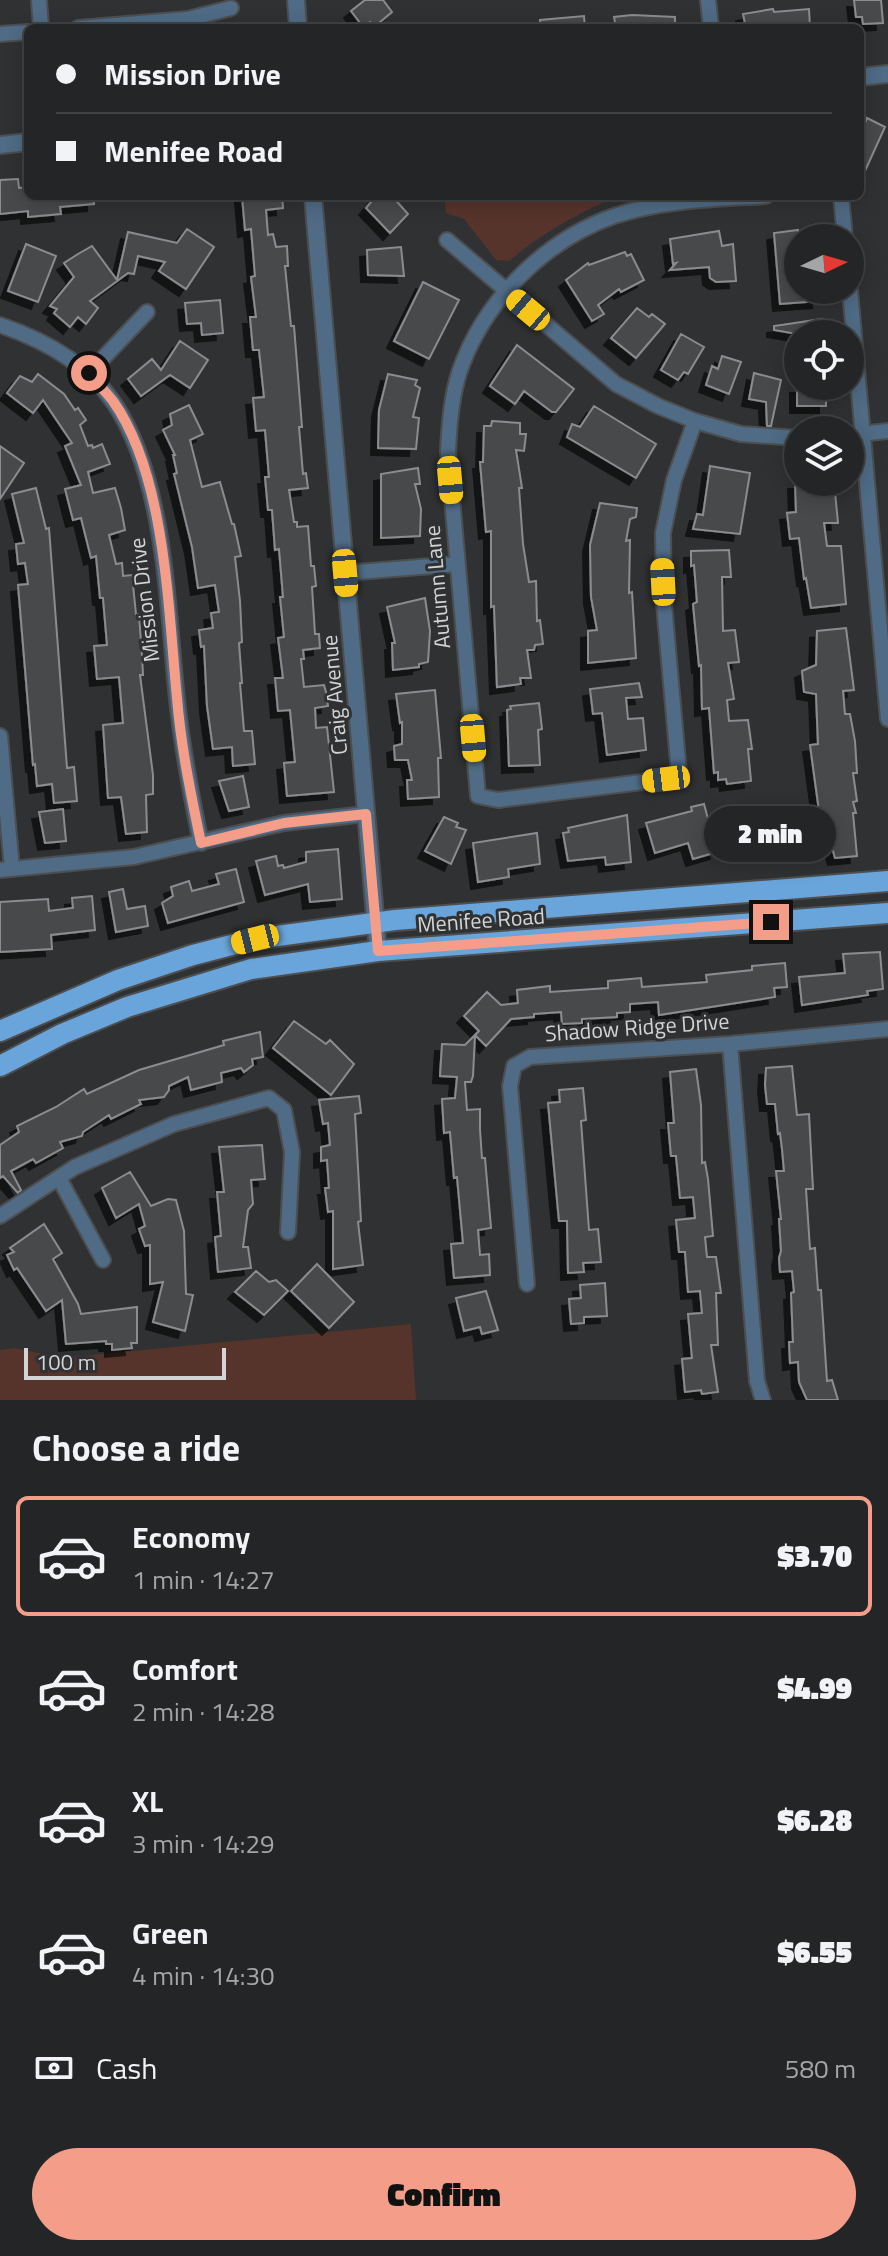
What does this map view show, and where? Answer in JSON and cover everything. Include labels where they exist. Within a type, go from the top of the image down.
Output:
[{"type":"main road","name":"Menifee Road","points":[[0,1031],[118,980],[193,955],[255,939],[376,922],[888,881]]},
{"type":"main road","name":"Menifee Road","points":[[0,1066],[62,1034],[127,1007],[251,969],[378,951],[888,913]]},
{"type":"street","points":[[39,0],[41,24]]},
{"type":"street","points":[[296,0],[298,24]]},
{"type":"street","points":[[708,0],[711,24]]},
{"type":"street","points":[[127,24],[188,19],[231,8]]},
{"type":"street","points":[[0,34],[24,32]]},
{"type":"street","points":[[864,77],[888,74]]},
{"type":"street","points":[[0,145],[24,142]]},
{"type":"street","name":"Craig Avenue","points":[[313,200],[378,951]]},
{"type":"street","name":"Autumn Lane","points":[[695,421],[674,480],[663,533],[664,604],[679,773],[666,779],[498,800],[478,796],[448,452],[450,414],[459,375],[469,349],[506,291],[552,249],[585,228],[641,208],[703,200]]},
{"type":"street","points":[[841,200],[844,224]]},
{"type":"street","points":[[447,240],[616,384],[695,421],[741,434],[784,437]]},
{"type":"street","points":[[851,304],[855,416]]},
{"type":"street","points":[[89,373],[147,312]]},
{"type":"street","name":"Mission Drive","points":[[0,325],[57,349],[89,373],[114,403],[138,449],[164,554],[177,701],[187,775],[201,843]]},
{"type":"street","points":[[864,433],[888,431]]},
{"type":"street","points":[[863,496],[888,719]]},
{"type":"street","points":[[345,573],[457,564]]},
{"type":"street","points":[[0,736],[6,870],[134,857],[284,823],[366,814]]},
{"type":"street","name":"Shadow Ridge Drive","points":[[527,1284],[510,1086],[514,1066],[530,1057],[730,1044],[888,1029]]},
{"type":"street","points":[[730,1044],[757,1381],[763,1400]]},
{"type":"street","points":[[0,1216],[75,1167],[174,1124],[269,1098],[284,1110],[292,1152],[288,1232]]},
{"type":"street","points":[[59,1178],[103,1260]]},
{"type":"shaded area","points":[[444,200],[606,201],[556,228],[509,261],[496,260],[464,219],[446,213]]},
{"type":"shaded area","points":[[411,1324],[416,1400],[0,1400],[0,1350],[15,1348],[61,1358]]},
{"type":"building","points":[[365,0],[383,0],[392,12],[378,24],[361,24],[351,11]]},
{"type":"building","points":[[854,0],[881,0],[883,23],[863,24],[862,17],[856,17]]},
{"type":"building","points":[[773,9],[774,12],[809,9],[810,24],[745,24],[743,14]]},
{"type":"building","points":[[584,16],[585,24],[540,24],[540,20]]},
{"type":"building","points":[[614,17],[675,17],[675,24],[615,24]]},
{"type":"building","points":[[867,118],[885,127],[864,173],[864,126]]},
{"type":"building","points":[[18,179],[19,188],[24,187],[24,200],[94,200],[94,204],[60,207],[61,214],[28,217],[28,211],[0,214],[0,180]]},
{"type":"building","points":[[242,200],[282,200],[283,208],[266,210],[268,235],[273,234],[276,247],[287,246],[288,266],[285,266],[291,326],[294,326],[303,474],[306,473],[308,488],[289,490],[294,522],[297,522],[297,527],[308,526],[316,586],[312,587],[315,634],[319,634],[320,648],[303,650],[304,659],[301,659],[304,687],[324,685],[326,692],[328,706],[315,708],[316,728],[327,727],[334,792],[287,796],[284,763],[295,762],[290,710],[278,711],[275,678],[283,678],[278,638],[284,637],[280,597],[283,597],[279,549],[275,550],[272,510],[268,510],[265,430],[256,431],[253,398],[264,397],[259,350],[253,350],[250,317],[256,317],[251,277],[255,276],[251,229],[245,230]]},
{"type":"building","points":[[373,200],[396,200],[408,214],[390,233],[366,208]]},
{"type":"building","points":[[187,229],[214,247],[186,289],[159,271],[165,262],[138,256],[134,274],[128,273],[90,301],[98,308],[86,324],[78,317],[70,327],[54,313],[57,309],[50,306],[74,277],[64,263],[78,254],[92,246],[117,280],[128,232],[177,243]]},
{"type":"building","points":[[719,231],[722,246],[733,244],[736,281],[716,282],[710,278],[709,267],[670,270],[676,263],[673,264],[670,239]]},
{"type":"building","points":[[784,232],[784,304],[780,304],[774,233]]},
{"type":"building","points":[[26,244],[56,256],[38,302],[8,291]]},
{"type":"building","points":[[401,247],[404,276],[368,275],[367,250]]},
{"type":"building","points":[[625,252],[627,256],[631,254],[644,280],[621,292],[619,289],[598,305],[604,314],[592,321],[566,280],[588,263]]},
{"type":"building","points":[[423,282],[459,300],[429,359],[394,341]]},
{"type":"building","points":[[220,300],[223,333],[202,335],[201,323],[187,324],[185,303]]},
{"type":"building","points":[[637,308],[665,324],[636,358],[611,338]]},
{"type":"building","points":[[784,325],[784,332],[774,330],[774,326]]},
{"type":"building","points":[[681,334],[704,347],[688,374],[684,372],[678,380],[661,370]]},
{"type":"building","points":[[180,341],[208,360],[190,388],[170,375],[141,396],[128,379],[152,359],[161,370]]},
{"type":"building","points":[[517,345],[574,389],[556,412],[524,391],[515,404],[490,386]]},
{"type":"building","points":[[722,356],[741,362],[729,394],[706,385],[712,366],[718,369]]},
{"type":"building","points":[[754,373],[781,380],[771,426],[767,426],[766,402],[749,399]]},
{"type":"building","points":[[38,374],[64,394],[75,410],[78,408],[86,420],[80,425],[88,446],[92,445],[93,448],[102,444],[110,464],[88,472],[93,493],[115,488],[121,508],[125,530],[109,535],[116,564],[122,563],[123,576],[132,575],[136,614],[139,614],[143,675],[140,675],[153,775],[153,794],[146,795],[147,832],[126,834],[121,797],[108,798],[103,725],[123,723],[119,677],[97,679],[94,646],[107,645],[103,598],[100,598],[96,556],[91,558],[81,518],[73,520],[65,489],[81,485],[65,446],[72,443],[43,400],[33,413],[7,393],[20,376],[32,382]]},
{"type":"building","points":[[388,374],[417,380],[415,385],[420,388],[413,417],[419,418],[416,449],[378,448],[379,410]]},
{"type":"building","points":[[797,400],[826,400],[826,406],[797,406]]},
{"type":"building","points":[[189,405],[203,434],[190,440],[202,487],[220,482],[241,556],[235,557],[242,642],[239,643],[240,683],[244,731],[252,731],[255,764],[233,766],[232,747],[213,749],[204,646],[201,647],[199,630],[213,628],[211,613],[219,612],[215,585],[198,588],[192,547],[174,474],[177,473],[175,455],[163,430],[172,425],[170,414]]},
{"type":"building","points":[[594,406],[656,444],[636,478],[567,437],[572,424],[580,427]]},
{"type":"building","points":[[492,421],[520,423],[520,434],[526,434],[524,451],[516,450],[522,488],[519,488],[523,544],[529,582],[536,581],[537,621],[540,620],[543,644],[535,645],[534,650],[527,650],[531,678],[520,678],[521,684],[497,687],[494,606],[491,607],[491,531],[486,532],[480,462],[483,462],[484,426],[491,426]]},
{"type":"building","points":[[0,446],[24,463],[0,499]]},
{"type":"building","points":[[710,466],[750,473],[740,534],[693,529],[697,514],[703,515]]},
{"type":"building","points":[[418,468],[420,484],[415,484],[421,509],[420,536],[381,538],[381,474]]},
{"type":"building","points":[[36,488],[46,529],[49,528],[67,768],[74,767],[77,801],[54,803],[52,784],[37,786],[33,765],[18,585],[28,584],[25,563],[18,564],[16,544],[24,543],[12,494]]},
{"type":"building","points":[[795,496],[835,496],[838,523],[824,523],[827,546],[841,546],[846,604],[811,608],[799,538],[790,539],[787,513],[796,512]]},
{"type":"building","points":[[600,503],[637,508],[636,517],[630,519],[626,541],[630,540],[629,593],[632,592],[636,658],[588,663],[588,631],[597,630],[591,597],[590,545]]},
{"type":"building","points":[[729,550],[731,577],[722,577],[723,631],[735,630],[739,662],[728,663],[734,699],[727,700],[729,721],[748,720],[752,749],[748,749],[751,781],[727,784],[726,779],[718,780],[718,772],[714,773],[709,708],[702,709],[701,665],[693,604],[697,602],[691,551]]},
{"type":"building","points":[[425,598],[430,631],[428,662],[419,664],[419,667],[393,670],[392,643],[395,643],[387,607]]},
{"type":"building","points":[[846,628],[854,690],[843,691],[845,714],[850,714],[855,741],[857,773],[853,773],[857,801],[853,802],[856,813],[853,813],[857,856],[835,858],[833,851],[819,851],[817,833],[822,833],[810,745],[818,744],[816,694],[804,692],[802,671],[816,665],[817,631]]},
{"type":"building","points":[[639,683],[642,697],[626,698],[628,719],[643,718],[646,750],[607,755],[602,713],[593,714],[590,689]]},
{"type":"building","points":[[435,690],[441,758],[438,758],[439,797],[408,799],[407,780],[412,780],[408,760],[395,760],[394,746],[402,744],[402,722],[396,694]]},
{"type":"building","points":[[539,703],[542,729],[538,730],[540,765],[509,766],[507,710],[511,709],[510,706]]},
{"type":"building","points":[[243,776],[249,807],[229,811],[219,781]]},
{"type":"building","points":[[704,804],[717,852],[693,859],[688,843],[655,853],[646,823],[692,811],[691,807]]},
{"type":"building","points":[[63,809],[66,841],[45,843],[39,812]]},
{"type":"building","points":[[627,815],[631,862],[606,865],[605,857],[568,861],[563,833],[569,832],[568,828]]},
{"type":"building","points":[[444,817],[458,823],[456,827],[466,830],[451,864],[425,851]]},
{"type":"building","points":[[537,833],[540,864],[508,869],[509,877],[478,882],[473,843]]},
{"type":"building","points":[[338,849],[342,899],[310,902],[308,884],[265,895],[256,861],[276,856],[278,866],[283,865],[284,868],[306,862],[306,852]]},
{"type":"building","points":[[236,869],[244,902],[168,923],[162,903],[173,896],[171,887],[189,881],[192,891],[219,884],[216,874]]},
{"type":"building","points":[[123,889],[127,909],[145,906],[148,926],[116,932],[109,892]]},
{"type":"building","points":[[92,896],[95,930],[51,935],[52,949],[0,952],[0,902],[48,899],[49,911],[73,908],[72,898]]},
{"type":"building","points":[[880,952],[883,989],[867,991],[868,995],[802,1005],[799,977],[845,973],[843,954]]},
{"type":"building","points":[[785,963],[787,987],[774,988],[775,997],[659,1015],[658,1002],[630,1004],[630,1012],[617,1013],[617,1017],[582,1019],[582,1023],[562,1024],[561,1012],[534,1014],[534,1017],[511,1019],[486,1046],[475,1035],[479,1031],[464,1016],[487,992],[501,1005],[518,1003],[517,990],[550,986],[550,992],[608,988],[608,981],[641,978],[642,987],[707,982],[706,975]]},
{"type":"building","points":[[294,1021],[326,1044],[330,1040],[354,1064],[331,1095],[273,1048]]},
{"type":"building","points":[[260,1032],[263,1057],[252,1059],[253,1065],[244,1072],[241,1068],[221,1073],[222,1082],[191,1090],[188,1077],[169,1086],[164,1097],[139,1100],[141,1104],[111,1119],[109,1115],[83,1132],[82,1136],[60,1142],[63,1148],[36,1163],[33,1159],[11,1171],[21,1190],[18,1193],[3,1176],[0,1178],[0,1145],[19,1132],[17,1126],[84,1089],[87,1094],[139,1070],[224,1045],[223,1041]]},
{"type":"building","points":[[475,1035],[473,1076],[471,1082],[465,1082],[467,1110],[480,1109],[482,1158],[485,1158],[491,1228],[478,1230],[480,1255],[489,1254],[490,1275],[454,1278],[451,1244],[463,1243],[457,1177],[454,1178],[450,1132],[444,1133],[442,1099],[455,1098],[457,1077],[440,1076],[442,1044],[465,1045]]},
{"type":"building","points":[[792,1066],[797,1115],[809,1114],[813,1189],[806,1189],[810,1249],[815,1248],[818,1290],[821,1290],[827,1381],[832,1380],[838,1400],[807,1400],[799,1382],[798,1362],[790,1363],[789,1342],[793,1342],[791,1293],[794,1292],[792,1271],[780,1272],[781,1219],[776,1171],[784,1171],[775,1104],[767,1104],[765,1085],[766,1068]]},
{"type":"building","points":[[696,1069],[701,1105],[702,1163],[705,1162],[708,1179],[713,1236],[705,1237],[707,1257],[716,1257],[721,1293],[716,1293],[718,1345],[711,1345],[718,1392],[702,1394],[701,1390],[685,1392],[682,1359],[692,1358],[688,1314],[702,1313],[700,1291],[688,1292],[685,1252],[679,1252],[676,1220],[695,1218],[693,1197],[680,1198],[676,1156],[671,1156],[668,1123],[674,1123],[670,1072]]},
{"type":"building","points":[[583,1088],[586,1120],[581,1121],[589,1230],[598,1229],[601,1262],[583,1263],[584,1272],[568,1273],[567,1221],[559,1221],[548,1103],[560,1102],[559,1090]]},
{"type":"building","points":[[359,1096],[361,1113],[355,1114],[361,1221],[358,1222],[363,1265],[333,1269],[333,1211],[328,1212],[325,1188],[329,1188],[327,1160],[321,1161],[321,1147],[330,1145],[328,1123],[323,1124],[319,1100]]},
{"type":"building","points":[[262,1145],[265,1179],[251,1180],[253,1204],[248,1210],[243,1247],[248,1247],[251,1268],[218,1272],[215,1237],[221,1236],[217,1192],[224,1192],[219,1147]]},
{"type":"building","points":[[130,1172],[151,1206],[168,1199],[176,1200],[184,1231],[186,1294],[193,1295],[185,1331],[153,1322],[163,1282],[150,1284],[150,1245],[145,1246],[139,1229],[145,1226],[139,1204],[116,1218],[102,1188]]},
{"type":"building","points":[[44,1224],[62,1253],[53,1259],[81,1314],[137,1307],[137,1343],[131,1343],[132,1348],[112,1350],[112,1344],[106,1344],[106,1341],[66,1344],[62,1300],[46,1311],[17,1268],[14,1270],[7,1255],[14,1252],[10,1248]]},
{"type":"building","points":[[317,1264],[354,1302],[329,1328],[291,1291]]},
{"type":"building","points":[[256,1271],[269,1282],[276,1280],[288,1291],[264,1315],[235,1292]]},
{"type":"building","points":[[605,1283],[607,1316],[584,1317],[584,1323],[571,1324],[569,1299],[581,1298],[580,1285]]},
{"type":"building","points":[[486,1291],[498,1330],[482,1334],[480,1327],[464,1331],[456,1298]]},
{"type":"route","points":[[89,373],[114,403],[138,449],[151,499],[164,554],[177,701],[187,775],[201,843],[284,823],[366,814],[378,951],[771,922]]}]
